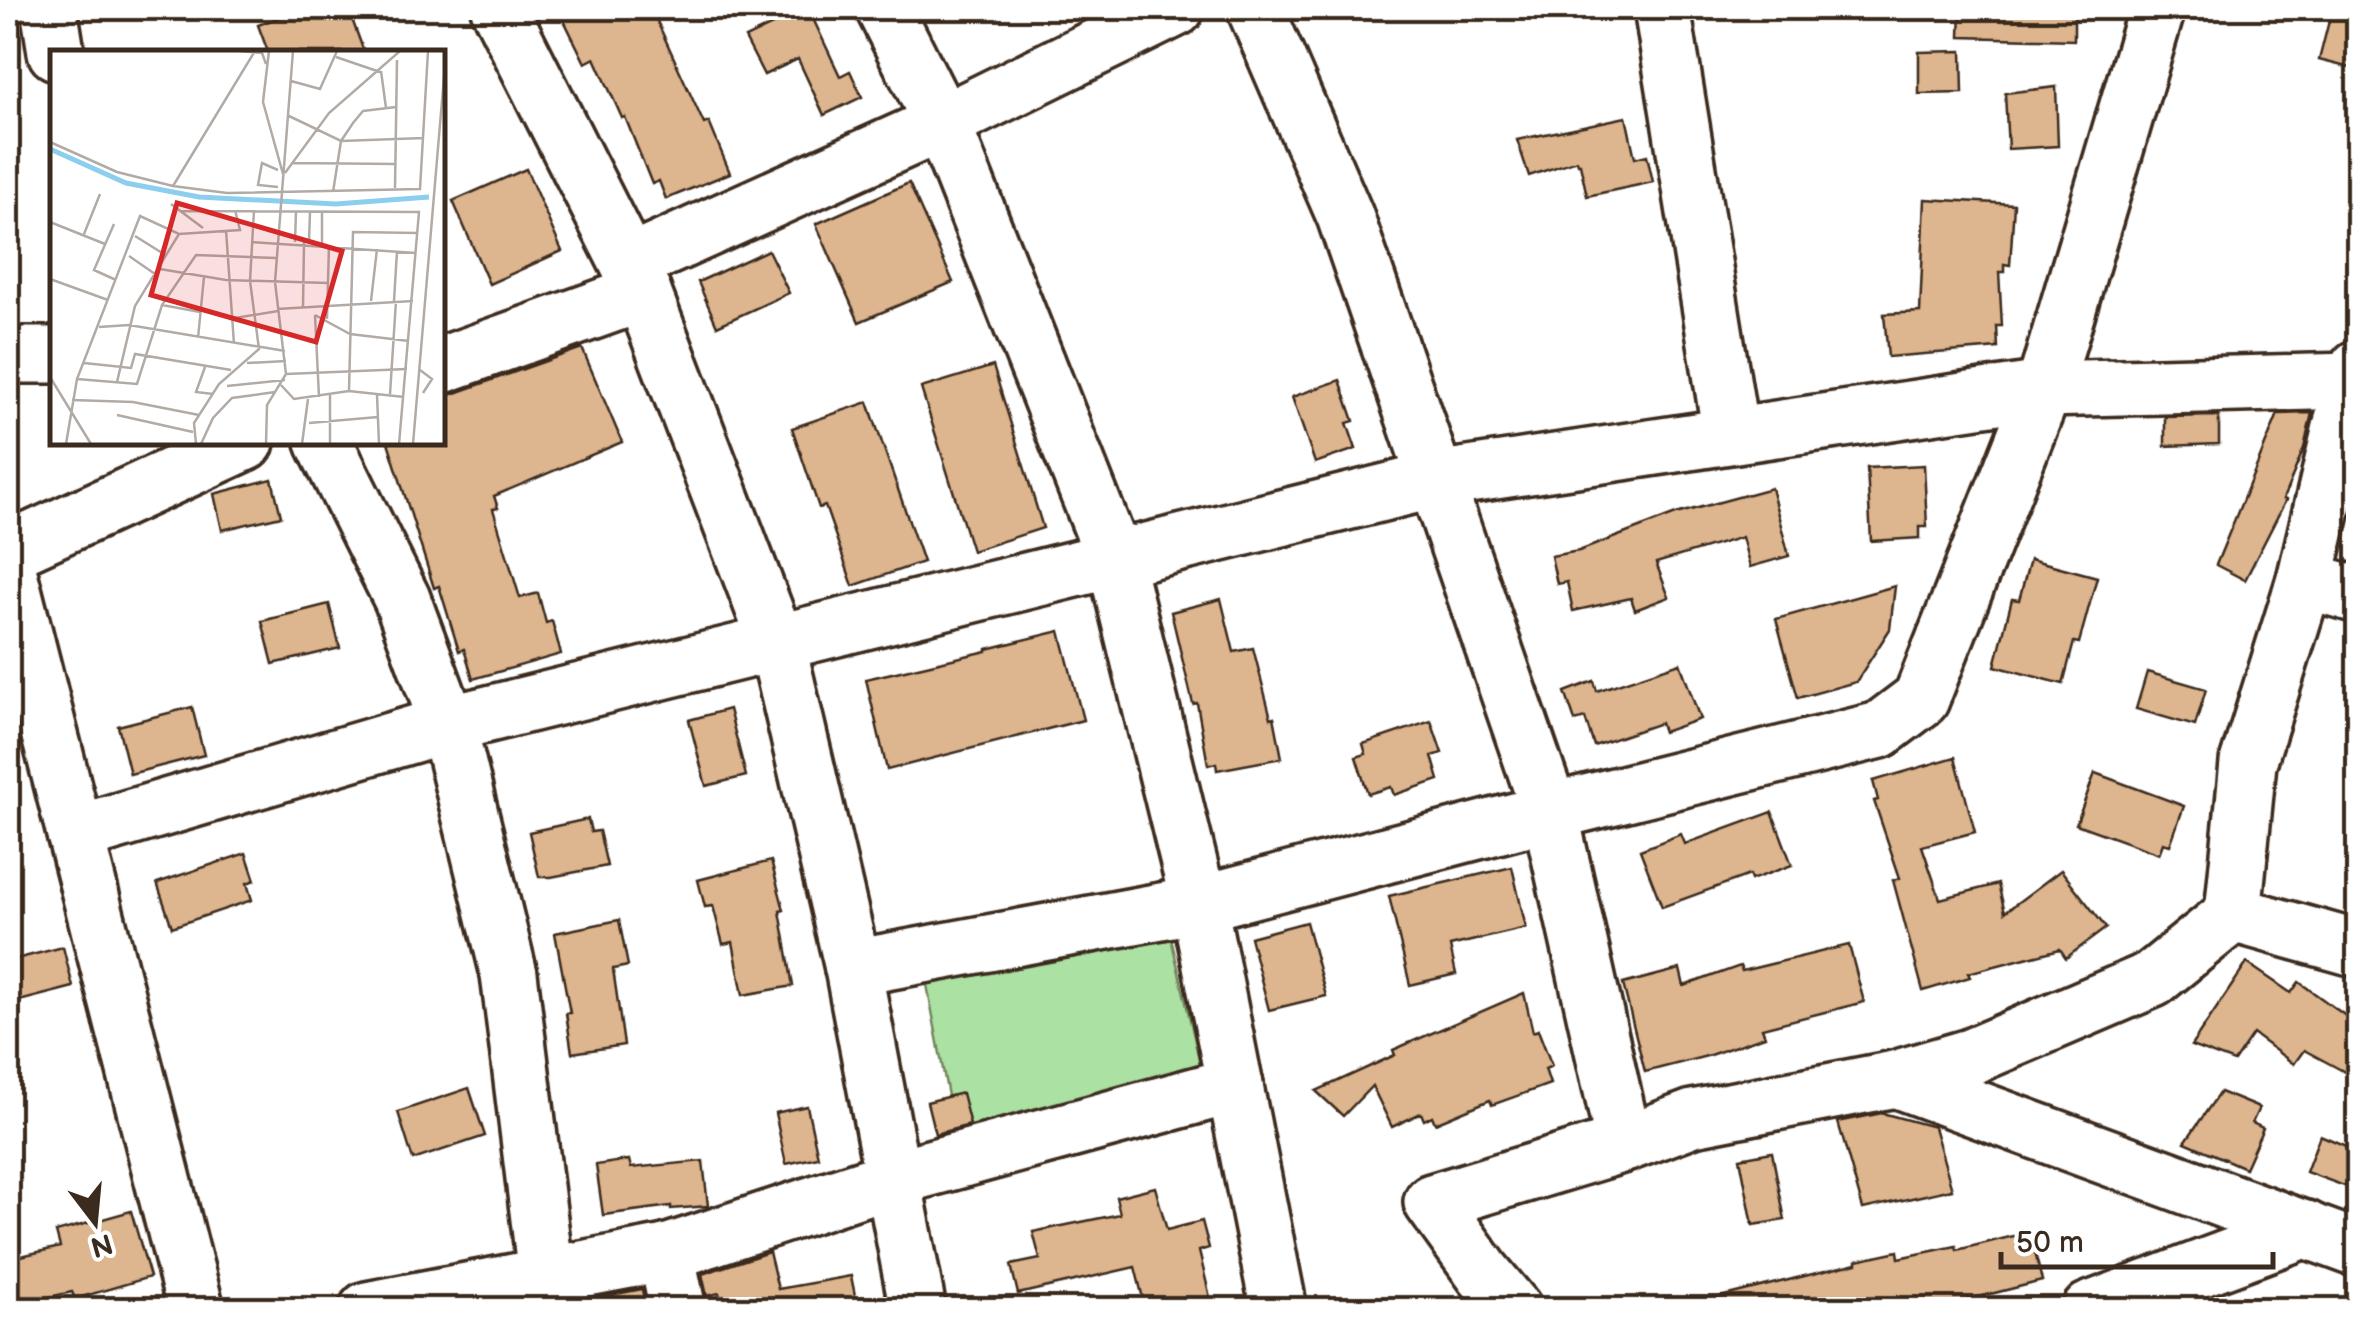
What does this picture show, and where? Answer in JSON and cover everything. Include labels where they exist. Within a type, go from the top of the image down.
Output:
[{"type":"street","points":[[49,8],[56,50]]},
{"type":"street","points":[[499,8],[636,279],[777,642],[854,968],[918,1310]]},
{"type":"street","points":[[884,8],[942,123],[1115,560],[1198,904],[1280,1310]]},
{"type":"street","points":[[445,364],[636,279],[1176,8]]},
{"type":"street","points":[[1255,8],[1345,216],[1550,812],[1624,1144]]},
{"type":"street","points":[[1662,8],[1731,435]]},
{"type":"street","points":[[854,968],[1198,904],[1880,730],[1921,699],[2044,389],[2157,8]]},
{"type":"street","points":[[8,356],[50,355]]},
{"type":"street","points":[[75,834],[448,724],[1435,480],[2044,389],[2355,374],[2305,580],[2248,763],[2232,914],[2154,979],[1970,1057],[1895,1078],[1693,1118],[1624,1144],[1432,1202],[1514,1310]]},
{"type":"street","points":[[8,551],[171,458],[232,445]]},
{"type":"street","points":[[325,445],[402,599],[448,724],[509,974],[546,1276]]},
{"type":"street","points":[[8,570],[196,1310]]},
{"type":"street","points":[[2305,580],[2358,595]]},
{"type":"street","points":[[2232,914],[2358,949]]},
{"type":"street","points":[[1895,1078],[2358,1249]]},
{"type":"street","points":[[367,1310],[480,1299],[546,1276],[666,1253],[892,1178],[1235,1085]]},
{"type":"street","points":[[2090,1310],[2306,1229]]},
{"type":"street","points":[[666,1253],[678,1310]]},
{"type":"green space","points":[[1168,925],[1201,1067],[955,1133],[925,974]]},
{"type":"building","points":[[304,8],[348,8],[363,50],[267,50],[258,25]]},
{"type":"building","points":[[558,8],[651,8],[704,124],[709,122],[730,173],[666,199],[659,181],[652,184],[625,117],[622,118],[595,58],[585,63]]},
{"type":"building","points":[[808,8],[840,76],[850,71],[862,97],[824,115],[798,59],[764,75],[745,38]]},
{"type":"building","points":[[1961,8],[2074,8],[2074,40],[1960,37]]},
{"type":"building","points":[[2331,13],[2358,20],[2358,70],[2319,60]]},
{"type":"building","points":[[1962,51],[1963,93],[1919,94],[1919,52]]},
{"type":"building","points":[[2056,87],[2058,146],[2008,149],[2005,93]]},
{"type":"building","points":[[1626,117],[1635,158],[1647,155],[1653,182],[1587,196],[1577,160],[1529,176],[1517,140]]},
{"type":"building","points":[[526,169],[562,251],[489,284],[453,201]]},
{"type":"building","points":[[909,183],[953,282],[859,322],[816,224]]},
{"type":"building","points":[[1925,199],[2014,204],[2010,265],[2004,264],[2004,272],[1999,272],[2002,326],[1997,326],[1998,348],[1888,357],[1884,314],[1920,312]]},
{"type":"building","points":[[768,250],[789,293],[717,326],[698,282]]},
{"type":"building","points":[[582,348],[622,442],[494,496],[498,508],[493,509],[520,598],[538,593],[546,623],[552,621],[561,654],[473,679],[464,649],[459,651],[439,586],[434,588],[389,445],[445,445],[445,395]]},
{"type":"building","points":[[993,366],[1043,528],[972,551],[921,388]]},
{"type":"building","points":[[1340,380],[1354,421],[1347,423],[1356,449],[1315,463],[1292,397]]},
{"type":"building","points":[[868,402],[923,562],[853,586],[825,506],[819,508],[792,428]]},
{"type":"building","points":[[2312,413],[2304,448],[2283,499],[2286,500],[2245,580],[2216,565],[2278,414]]},
{"type":"building","points":[[2219,416],[2219,444],[2165,446],[2165,417]]},
{"type":"building","points":[[1924,465],[1927,527],[1920,527],[1920,538],[1871,541],[1867,468]]},
{"type":"building","points":[[272,479],[281,516],[222,530],[214,494]]},
{"type":"building","points":[[1771,488],[1789,556],[1750,567],[1742,537],[1656,563],[1669,597],[1635,610],[1631,598],[1573,611],[1567,582],[1557,584],[1551,556],[1579,551],[1676,514]]},
{"type":"building","points":[[2030,559],[2097,577],[2063,684],[1995,666],[2012,599],[2019,600]]},
{"type":"building","points":[[1895,586],[1890,629],[1856,682],[1798,698],[1776,619]]},
{"type":"building","points":[[1221,599],[1234,652],[1253,648],[1282,758],[1217,770],[1216,763],[1208,765],[1197,703],[1193,704],[1171,612]]},
{"type":"building","points":[[329,604],[340,648],[273,664],[262,621]]},
{"type":"building","points":[[1060,631],[1083,720],[887,770],[866,679]]},
{"type":"building","points":[[1680,663],[1700,719],[1663,732],[1660,723],[1594,746],[1585,718],[1575,721],[1565,692],[1594,681],[1597,691]]},
{"type":"building","points":[[2147,672],[2206,689],[2195,726],[2136,709]]},
{"type":"building","points":[[192,707],[204,755],[130,774],[118,726]]},
{"type":"building","points":[[729,709],[746,776],[706,786],[689,720]]},
{"type":"building","points":[[1431,721],[1442,753],[1432,756],[1439,780],[1394,795],[1391,787],[1368,794],[1356,757],[1366,754],[1363,744]]},
{"type":"building","points":[[1955,757],[1975,832],[1922,846],[1940,899],[1998,884],[2005,912],[2061,870],[2106,928],[2066,958],[2060,949],[1968,973],[1970,977],[1923,991],[1893,880],[1900,878],[1874,801],[1878,800],[1873,781]]},
{"type":"building","points":[[2095,773],[2184,806],[2170,845],[2163,843],[2159,854],[2076,824]]},
{"type":"building","points":[[1772,812],[1792,865],[1751,880],[1749,875],[1662,907],[1640,850],[1681,834],[1685,844]]},
{"type":"building","points":[[588,819],[591,832],[599,831],[607,866],[539,877],[529,832]]},
{"type":"building","points":[[246,853],[255,880],[247,883],[252,900],[172,927],[157,883]]},
{"type":"building","points":[[771,861],[784,910],[780,911],[793,986],[743,995],[733,942],[723,944],[713,906],[705,907],[698,880]]},
{"type":"building","points":[[1512,867],[1526,928],[1450,946],[1456,974],[1410,985],[1389,896]]},
{"type":"building","points":[[619,920],[628,966],[613,969],[624,1045],[572,1053],[566,1013],[570,1013],[555,933]]},
{"type":"building","points":[[1306,922],[1326,996],[1269,1010],[1250,937]]},
{"type":"building","points":[[1849,945],[1864,1002],[1762,1028],[1765,1036],[1645,1072],[1623,984],[1680,969],[1684,986],[1740,966],[1742,971]]},
{"type":"building","points":[[63,947],[73,987],[8,1004],[8,961]]},
{"type":"building","points":[[2247,963],[2291,993],[2299,982],[2358,1025],[2358,1079],[2304,1050],[2294,1064],[2253,1034],[2234,1062],[2191,1046]]},
{"type":"building","points":[[1524,993],[1533,1032],[1538,1030],[1552,1066],[1545,1069],[1550,1084],[1492,1105],[1490,1100],[1435,1123],[1432,1116],[1424,1120],[1421,1113],[1392,1127],[1372,1086],[1343,1116],[1316,1091],[1395,1055],[1393,1050]]},
{"type":"building","points":[[469,1088],[485,1136],[413,1160],[398,1112]]},
{"type":"building","points":[[2220,1092],[2259,1108],[2252,1123],[2263,1128],[2245,1168],[2185,1142]]},
{"type":"building","points":[[962,1093],[970,1125],[935,1134],[927,1102]]},
{"type":"building","points":[[807,1106],[818,1157],[786,1164],[775,1113]]},
{"type":"building","points":[[1882,1113],[1934,1127],[1952,1189],[1863,1209],[1838,1122]]},
{"type":"building","points":[[2320,1135],[2358,1151],[2358,1191],[2306,1172]]},
{"type":"building","points":[[1772,1152],[1785,1220],[1753,1225],[1740,1158]]},
{"type":"building","points":[[629,1160],[631,1168],[703,1161],[708,1206],[671,1206],[603,1215],[596,1165]]},
{"type":"building","points":[[1155,1187],[1167,1230],[1202,1221],[1209,1248],[1199,1251],[1213,1310],[1146,1310],[1135,1267],[1018,1294],[1011,1265],[1040,1259],[1033,1232],[1120,1214],[1116,1197]]},
{"type":"building","points":[[131,1211],[150,1277],[75,1299],[72,1292],[8,1306],[8,1259],[60,1247],[56,1232]]},
{"type":"building","points":[[2030,1232],[2042,1281],[1967,1300],[1969,1310],[1714,1310],[1712,1299],[1857,1260],[1898,1251],[1899,1258],[1956,1246],[1957,1250]]},
{"type":"building","points":[[769,1252],[778,1289],[851,1276],[858,1310],[723,1310],[719,1293],[707,1296],[702,1274]]},
{"type":"building","points":[[642,1289],[646,1310],[550,1310],[550,1307]]}]
